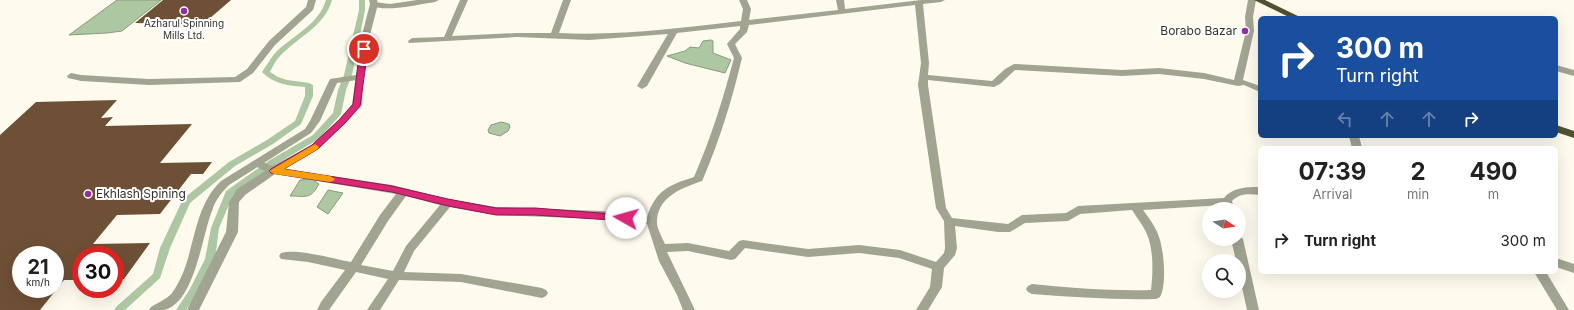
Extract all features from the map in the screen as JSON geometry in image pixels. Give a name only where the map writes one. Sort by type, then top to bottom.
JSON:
[{"type":"highway","points":[[1258,0],[1294,16]]},
{"type":"highway","points":[[1558,129],[1574,135]]},
{"type":"street","points":[[71,76],[149,82],[237,80],[250,71],[272,43],[310,8],[312,0]]},
{"type":"street","points":[[193,310],[226,248],[232,232],[234,202],[241,192],[273,171],[315,147],[342,122],[357,105],[359,77],[366,35],[374,2],[390,6],[436,0]]},
{"type":"street","points":[[447,39],[464,0]]},
{"type":"street","points":[[554,35],[567,0]]},
{"type":"street","points":[[689,310],[683,295],[665,261],[650,221],[659,198],[672,188],[698,179],[712,146],[725,108],[738,58],[731,44],[744,30],[746,22],[747,9],[743,0]]},
{"type":"street","points":[[840,0],[842,12]]},
{"type":"street","points":[[412,41],[554,35],[588,37],[674,31],[941,0]]},
{"type":"street","points":[[1238,83],[1250,31],[1249,17],[1252,0]]},
{"type":"street","points":[[919,3],[925,63],[923,84],[941,208],[949,221],[951,248],[949,255],[938,267],[936,287],[922,310]]},
{"type":"street","points":[[642,86],[674,31]]},
{"type":"street","points":[[924,77],[994,84],[1000,81],[1007,70],[1014,67],[1122,72],[1159,71],[1204,76],[1238,83],[1245,82],[1258,88]]},
{"type":"street","points":[[1558,69],[1574,73]]},
{"type":"street","points":[[156,310],[175,298],[185,280],[195,254],[206,211],[216,192],[225,183],[308,131],[315,121],[333,81],[359,77]]},
{"type":"street","points":[[257,163],[273,171],[403,192],[448,203],[496,211],[602,215],[650,221]]},
{"type":"street","points":[[1229,202],[1232,195],[1242,190],[1258,191]]},
{"type":"street","points":[[323,310],[403,192]]},
{"type":"street","points":[[373,310],[396,276],[410,249],[448,203]]},
{"type":"street","points":[[949,221],[998,228],[1010,228],[1022,219],[1068,216],[1078,210],[1135,206],[1202,205]]},
{"type":"street","points":[[1032,289],[1087,293],[1156,294],[1158,286],[1155,241],[1147,224],[1135,206]]},
{"type":"street","points":[[661,248],[688,247],[731,256],[743,244],[808,254],[859,249],[900,254],[938,267]]},
{"type":"street","points":[[1239,246],[1253,310]]},
{"type":"street","points":[[285,256],[308,258],[354,266],[396,276],[461,278],[542,293]]},
{"type":"street","points":[[1558,263],[1574,269]]},
{"type":"street","points":[[1541,274],[1563,310]]},
{"type":"shaded area","points":[[117,0],[161,0],[122,31],[69,35]]},
{"type":"shaded area","points":[[703,41],[713,41],[713,53],[731,60],[725,73],[685,63],[667,56],[685,51],[690,47],[699,48]]},
{"type":"shaded area","points":[[501,122],[509,124],[510,127],[508,131],[500,136],[489,133],[488,130],[491,125]]},
{"type":"shaded area","points":[[312,179],[319,184],[313,193],[307,196],[290,196],[300,180]]},
{"type":"shaded area","points":[[328,190],[343,193],[328,214],[317,207]]},
{"type":"building","name":"Azharul Spinning Mills Ltd.","points":[[163,0],[231,0],[202,25],[135,23]]},
{"type":"building","name":"Ekhlash Spining","points":[[117,100],[101,118],[113,117],[105,126],[192,124],[160,163],[212,162],[203,174],[191,174],[160,214],[117,215],[93,244],[150,243],[124,279],[124,246],[72,246],[72,280],[64,280],[64,246],[12,246],[12,298],[50,298],[40,310],[0,310],[0,135],[36,102]]},
{"type":"waterway","points":[[119,310],[157,276],[165,248],[186,201],[232,164],[270,142],[298,122],[309,96],[309,85],[276,79],[266,72],[278,54],[316,22],[327,8],[329,0]]},
{"type":"waterway","points":[[181,310],[194,291],[210,259],[215,228],[229,193],[273,162],[316,137],[337,114],[342,90],[348,75],[362,10],[362,0]]},
{"type":"slow traffic","points":[[315,147],[280,166],[274,171],[330,179]]},
{"type":"place","name":"Azharul Spinning Mills Ltd.","points":[[184,11]]},
{"type":"place","name":"Borabo Bazar","points":[[1245,31]]},
{"type":"place","name":"Ekhlash Spining","points":[[88,194]]},
{"type":"route","points":[[364,49],[357,105],[342,122],[315,147],[280,166],[274,171],[392,189],[448,203],[496,211],[535,211],[626,218]]}]
